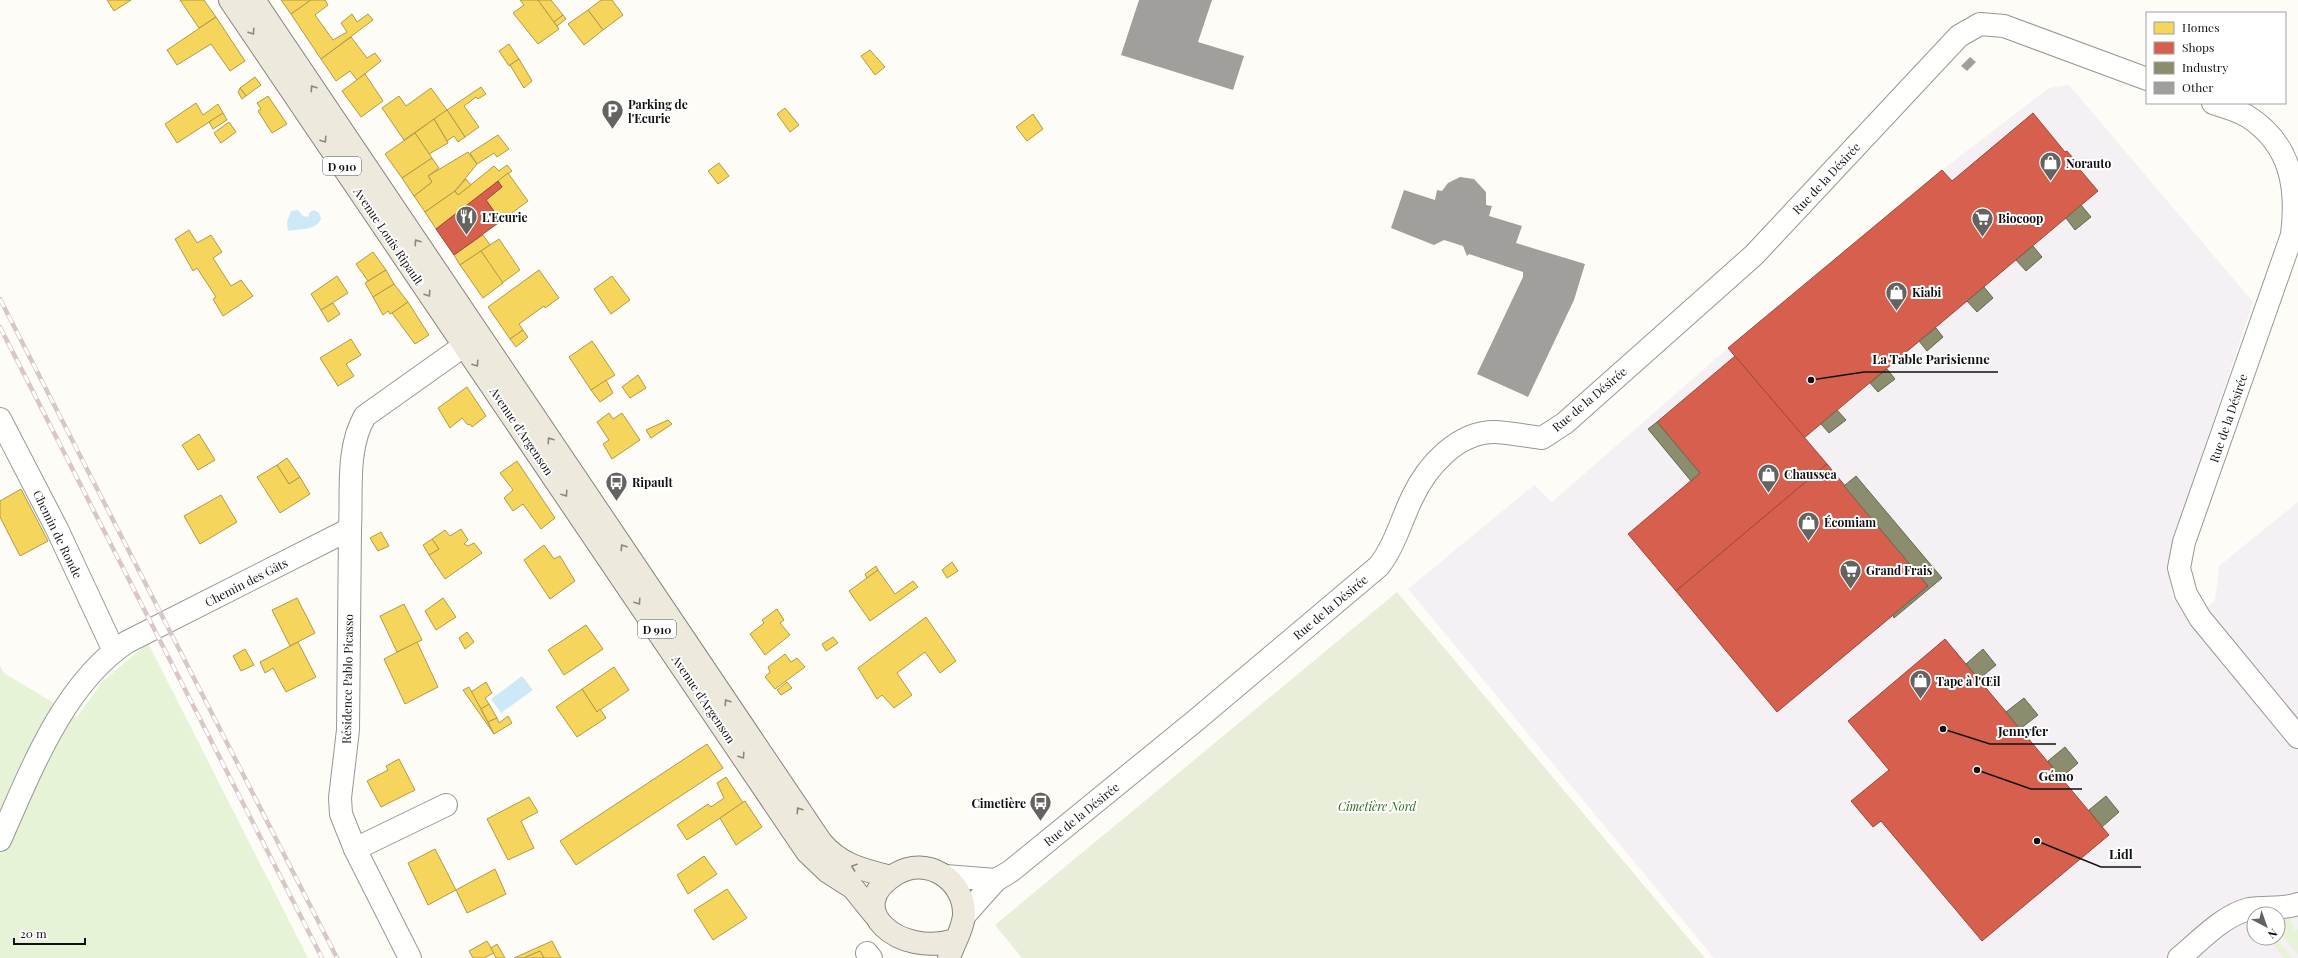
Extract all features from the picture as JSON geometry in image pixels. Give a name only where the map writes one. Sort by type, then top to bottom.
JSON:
[{"type":"main road","name":"Avenue Louis Ripault","points":[[230,0],[467,333]]},
{"type":"main road","name":"Avenue Louis Ripault","points":[[254,0],[467,333]]},
{"type":"main road","name":"Avenue d'Argenson","points":[[467,333],[821,842],[832,854],[846,864],[891,877]]},
{"type":"main road","name":"Avenue d'Argenson","points":[[467,333],[807,852],[828,872],[853,888],[874,914]]},
{"type":"main road","points":[[918,867],[937,871],[945,876],[958,889],[964,907],[964,916],[961,928],[952,949],[945,949],[933,955],[920,958],[908,957],[898,952],[883,940],[875,923],[874,914],[878,894],[891,877],[899,872],[918,867]]},
{"type":"street","name":"Rue de la Désirée","points":[[964,916],[996,880],[1011,871],[1188,726],[1379,566],[1390,552],[1412,497],[1438,460],[1450,448],[1479,434],[1495,432],[1542,438],[1565,423],[1754,255],[1959,36],[1980,24],[2004,26],[2146,79]]},
{"type":"street","name":"Rue de la Désirée","points":[[2216,104],[2246,115],[2259,125],[2281,149],[2293,174],[2296,213],[2292,235],[2184,542],[2179,568],[2186,594],[2200,618],[2298,737]]},
{"type":"street","points":[[350,529],[353,444],[358,428],[365,416],[467,333]]},
{"type":"street","name":"Chemin de Ronde","points":[[0,419],[57,529],[114,651]]},
{"type":"street","name":"Chemin des Gâts","points":[[0,840],[38,756],[64,712],[86,680],[114,651],[141,634],[350,529]]},
{"type":"street","name":"Résidence Pablo Picasso","points":[[350,529],[348,730],[340,798],[342,814],[355,849],[410,958]]},
{"type":"street","points":[[355,849],[446,806]]},
{"type":"street","points":[[945,876],[996,880]]},
{"type":"street","points":[[2179,958],[2236,914],[2250,909],[2290,907],[2298,904]]},
{"type":"shaded area","points":[[2069,85],[2253,302],[2175,535],[2168,568],[2172,595],[2188,621],[2215,601],[2219,566],[2298,502],[2298,958],[1714,958],[1408,589],[1534,485],[1552,502],[1728,348],[1942,170],[2049,88]]},
{"type":"green space","name":"Cimetière Nord","points":[[1397,592],[1705,958],[1022,958],[995,925]]},
{"type":"green space","points":[[148,643],[308,958],[0,958],[0,666],[4,673],[77,717],[102,682]]},
{"type":"green space","points":[[2286,917],[2290,917],[2294,930],[2298,929],[2298,955],[2286,940]]},
{"type":"green space","points":[[2274,946],[2282,946],[2292,958],[2284,958]]},
{"type":"water","points":[[298,210],[303,216],[308,217],[310,212],[314,210],[319,213],[321,219],[311,228],[288,231],[287,222],[291,211]]},
{"type":"water","points":[[522,676],[533,690],[501,713],[491,699]]},
{"type":"building: Homes","points":[[107,0],[131,0],[114,11]]},
{"type":"building: Homes","points":[[180,0],[204,0],[216,17],[199,28]]},
{"type":"building: Homes","points":[[281,0],[311,0],[291,14]]},
{"type":"building: Homes","points":[[311,0],[325,0],[328,5],[315,15],[333,40],[347,32],[341,23],[352,14],[357,22],[368,14],[373,20],[321,59],[291,14]]},
{"type":"building: Homes","points":[[520,0],[538,0],[559,29],[538,44],[513,13],[524,5]]},
{"type":"building: Homes","points":[[538,0],[551,0],[563,15],[554,22]]},
{"type":"building: Homes","points":[[601,0],[612,0],[623,15],[603,30],[588,10]]},
{"type":"building: Homes","points":[[588,10],[603,30],[584,45],[568,24]]},
{"type":"building: Homes","points":[[563,15],[566,19],[557,26],[554,22]]},
{"type":"building: Homes","points":[[216,17],[245,61],[230,71],[211,44],[177,65],[167,50]]},
{"type":"building: Homes","points":[[351,37],[367,58],[375,53],[381,61],[357,80],[350,71],[336,81],[321,59]]},
{"type":"building: Homes","points":[[509,44],[519,59],[509,66],[499,51]]},
{"type":"building: Homes","points":[[870,50],[885,67],[875,75],[861,56]]},
{"type":"building: Homes","points":[[519,59],[532,81],[524,88],[510,65]]},
{"type":"building: Homes","points":[[365,74],[383,101],[361,117],[342,91]]},
{"type":"building: Homes","points":[[255,77],[261,85],[246,96],[240,88]]},
{"type":"building: Homes","points":[[481,87],[486,94],[478,99],[476,97],[464,106],[479,127],[465,137],[447,110]]},
{"type":"building: Homes","points":[[240,88],[246,96],[242,99],[238,92]]},
{"type":"building: Homes","points":[[431,88],[447,110],[404,140],[382,108],[399,96],[406,106]]},
{"type":"building: Homes","points":[[268,96],[287,124],[272,133],[258,111],[261,109],[257,103]]},
{"type":"building: Homes","points":[[196,103],[203,115],[218,104],[223,113],[177,143],[165,124]]},
{"type":"building: Homes","points":[[785,108],[799,125],[790,132],[777,114]]},
{"type":"building: Homes","points":[[447,110],[465,137],[458,142],[454,136],[447,141],[434,119]]},
{"type":"building: Homes","points":[[223,113],[227,120],[213,129],[209,122]]},
{"type":"building: Homes","points":[[1033,114],[1043,129],[1027,141],[1016,127]]},
{"type":"building: Homes","points":[[434,119],[448,143],[429,154],[415,133]]},
{"type":"building: Homes","points":[[229,122],[236,132],[221,143],[214,133]]},
{"type":"building: Homes","points":[[415,133],[432,158],[402,178],[385,154]]},
{"type":"building: Homes","points":[[498,135],[509,149],[497,157],[494,153],[477,164],[470,153]]},
{"type":"building: Homes","points":[[468,152],[477,164],[455,191],[425,212],[414,196],[432,182],[428,176]]},
{"type":"building: Homes","points":[[432,158],[439,168],[428,176],[432,182],[414,196],[402,178]]},
{"type":"building: Homes","points":[[719,163],[729,176],[718,184],[708,171]]},
{"type":"building: Homes","points":[[507,165],[512,171],[436,229],[425,212],[455,191],[458,195],[494,166],[499,171]]},
{"type":"building: Homes","points":[[508,173],[528,201],[501,221],[486,200],[502,187],[498,181]]},
{"type":"building: Homes","points":[[466,179],[471,185],[458,195],[455,191]]},
{"type":"building: Homes","points":[[189,230],[197,243],[211,235],[222,252],[213,258],[231,286],[241,280],[253,296],[223,316],[213,299],[216,297],[197,268],[193,271],[175,239]]},
{"type":"building: Homes","points":[[483,235],[490,245],[460,265],[454,255]]},
{"type":"building: Homes","points":[[499,239],[520,270],[502,283],[481,251]]},
{"type":"building: Homes","points":[[481,251],[503,283],[483,298],[460,265]]},
{"type":"building: Homes","points":[[373,252],[386,270],[368,281],[356,264]]},
{"type":"building: Homes","points":[[386,270],[394,284],[373,297],[365,283]]},
{"type":"building: Homes","points":[[539,270],[559,298],[545,308],[544,306],[519,324],[523,330],[510,339],[488,307]]},
{"type":"building: Homes","points":[[337,276],[348,293],[321,310],[311,294]]},
{"type":"building: Homes","points":[[612,276],[630,300],[611,314],[594,289]]},
{"type":"building: Homes","points":[[394,284],[408,302],[392,313],[390,314],[388,311],[383,315],[373,297]]},
{"type":"building: Homes","points":[[408,302],[429,335],[415,344],[392,313]]},
{"type":"building: Homes","points":[[333,303],[340,314],[328,322],[321,310]]},
{"type":"building: Homes","points":[[523,330],[528,337],[516,347],[510,339]]},
{"type":"building: Homes","points":[[351,339],[361,355],[346,364],[354,376],[338,386],[320,358]]},
{"type":"building: Homes","points":[[592,341],[615,375],[591,390],[569,357]]},
{"type":"building: Homes","points":[[638,375],[646,388],[630,398],[622,387]]},
{"type":"building: Homes","points":[[606,380],[613,393],[600,402],[591,390]]},
{"type":"building: Homes","points":[[467,387],[486,416],[472,427],[462,418],[450,428],[438,408]]},
{"type":"building: Homes","points":[[609,413],[613,419],[622,413],[640,440],[612,459],[603,444],[609,440],[597,422]]},
{"type":"building: Homes","points":[[668,420],[672,424],[651,438],[646,430]]},
{"type":"building: Homes","points":[[199,434],[215,460],[198,470],[182,445]]},
{"type":"building: Homes","points":[[287,458],[300,477],[289,484],[277,465]]},
{"type":"building: Homes","points":[[517,461],[555,518],[541,529],[523,504],[513,511],[504,498],[513,490],[500,473]]},
{"type":"building: Homes","points":[[277,465],[289,484],[300,477],[310,494],[280,513],[257,477]]},
{"type":"building: Homes","points":[[21,489],[48,541],[20,556],[0,517],[0,501]]},
{"type":"building: Homes","points":[[221,495],[237,522],[200,544],[184,516]]},
{"type":"building: Homes","points":[[461,529],[468,540],[464,544],[468,546],[474,543],[482,553],[445,579],[429,555],[439,549],[432,539],[445,530],[450,536]]},
{"type":"building: Homes","points":[[381,532],[389,546],[378,551],[370,538]]},
{"type":"building: Homes","points":[[432,539],[439,549],[429,555],[423,545]]},
{"type":"building: Homes","points":[[544,545],[554,559],[560,556],[575,581],[550,599],[524,560]]},
{"type":"building: Homes","points":[[952,562],[958,571],[947,578],[942,570]]},
{"type":"building: Homes","points":[[876,566],[878,570],[867,578],[865,574]]},
{"type":"building: Homes","points":[[878,570],[895,594],[913,581],[918,587],[870,621],[849,591]]},
{"type":"building: Homes","points":[[297,598],[315,633],[290,646],[272,610]]},
{"type":"building: Homes","points":[[443,598],[456,617],[436,630],[425,611]]},
{"type":"building: Homes","points":[[404,604],[422,640],[397,652],[380,616]]},
{"type":"building: Homes","points":[[777,609],[784,620],[780,623],[790,635],[765,655],[750,634],[764,623],[762,620]]},
{"type":"building: Homes","points":[[926,617],[956,661],[940,673],[925,652],[897,673],[912,695],[894,708],[882,695],[877,699],[858,668]]},
{"type":"building: Homes","points":[[586,625],[603,649],[564,675],[548,650]]},
{"type":"building: Homes","points":[[467,632],[474,642],[465,649],[459,638]]},
{"type":"building: Homes","points":[[833,637],[838,643],[826,651],[822,644]]},
{"type":"building: Homes","points":[[298,642],[316,677],[286,692],[273,668],[265,673],[260,662]]},
{"type":"building: Homes","points":[[417,642],[438,687],[405,704],[384,659]]},
{"type":"building: Homes","points":[[245,649],[254,665],[241,671],[233,656]]},
{"type":"building: Homes","points":[[785,654],[791,662],[797,658],[805,667],[775,689],[765,677],[770,672],[768,667]]},
{"type":"building: Homes","points":[[614,667],[629,690],[597,712],[582,689]]},
{"type":"building: Homes","points":[[486,682],[492,693],[485,698],[489,704],[481,709],[471,692]]},
{"type":"building: Homes","points":[[787,682],[792,688],[781,695],[777,690]]},
{"type":"building: Homes","points":[[469,687],[481,709],[494,734],[463,690]]},
{"type":"building: Homes","points":[[582,689],[597,712],[600,709],[606,718],[577,737],[556,707]]},
{"type":"building: Homes","points":[[489,704],[497,718],[488,722],[481,709]]},
{"type":"building: Homes","points":[[508,716],[512,723],[494,734],[488,722],[497,718],[499,723]]},
{"type":"building: Homes","points":[[707,744],[723,768],[576,865],[560,841]]},
{"type":"building: Homes","points":[[399,759],[415,790],[381,807],[367,781],[388,770],[386,766]]},
{"type":"building: Homes","points":[[726,777],[743,803],[687,840],[677,825],[708,804],[711,807],[724,798],[717,783]]},
{"type":"building: Homes","points":[[529,797],[538,812],[521,821],[534,848],[508,860],[487,819]]},
{"type":"building: Homes","points":[[745,801],[762,827],[736,845],[720,818]]},
{"type":"building: Homes","points":[[435,849],[456,890],[428,905],[408,863]]},
{"type":"building: Homes","points":[[704,856],[717,874],[688,894],[677,875]]},
{"type":"building: Homes","points":[[495,869],[506,894],[467,913],[456,890]]},
{"type":"building: Homes","points":[[727,889],[747,918],[713,940],[694,910]]},
{"type":"building: Homes","points":[[487,941],[494,953],[484,958],[473,958],[469,951]]},
{"type":"building: Homes","points":[[552,941],[561,958],[544,958],[540,951],[524,958],[514,958]]},
{"type":"building: Homes","points":[[497,944],[505,958],[496,958],[491,948]]},
{"type":"building: Homes","points":[[540,951],[544,958],[524,958]]},
{"type":"building: Shops","points":[[2033,113],[2065,152],[2067,151],[2073,158],[2071,159],[2098,191],[1804,438],[1728,348],[1942,170],[1952,181]]},
{"type":"building: Shops","points":[[498,181],[502,187],[486,200],[501,221],[454,255],[436,229]]},
{"type":"building: Shops","points":[[1735,356],[1827,464],[1676,591],[1628,534],[1700,473],[1657,422]]},
{"type":"building: Shops","points":[[1827,464],[1928,586],[1777,712],[1676,591]]},
{"type":"building: Shops","points":[[1945,639],[2109,835],[1982,941],[1881,821],[1873,827],[1851,801],[1889,770],[1848,721]]},
{"type":"building: Industry","points":[[2081,205],[2091,217],[2075,230],[2066,218]]},
{"type":"building: Industry","points":[[2033,246],[2042,257],[2026,271],[2016,260]]},
{"type":"building: Industry","points":[[1984,287],[1993,298],[1977,312],[1967,301]]},
{"type":"building: Industry","points":[[1936,328],[1943,337],[1927,351],[1919,341]]},
{"type":"building: Industry","points":[[1887,369],[1895,379],[1878,392],[1870,383]]},
{"type":"building: Industry","points":[[1837,410],[1846,420],[1829,433],[1821,424]]},
{"type":"building: Industry","points":[[1657,422],[1700,473],[1691,481],[1648,429]]},
{"type":"building: Industry","points":[[1856,476],[1942,578],[1894,618],[1893,615],[1928,586],[1844,486]]},
{"type":"building: Industry","points":[[1983,649],[1996,665],[1979,679],[1966,664]]},
{"type":"building: Industry","points":[[2024,698],[2038,715],[2020,729],[2006,712]]},
{"type":"building: Industry","points":[[2065,747],[2078,763],[2061,778],[2048,761]]},
{"type":"building: Industry","points":[[2106,796],[2119,812],[2102,827],[2089,810]]},
{"type":"building: Other","points":[[1139,0],[1212,0],[1198,42],[1244,56],[1233,90],[1121,55]]},
{"type":"building: Other","points":[[1970,57],[1976,62],[1967,71],[1961,66]]},
{"type":"building: Other","points":[[1460,177],[1474,179],[1486,192],[1486,205],[1492,206],[1489,216],[1522,226],[1516,243],[1585,264],[1574,300],[1528,397],[1477,374],[1523,277],[1523,272],[1469,254],[1467,256],[1463,246],[1444,240],[1434,245],[1391,228],[1404,190],[1435,200],[1437,190],[1442,191],[1448,183]]},
{"type":"railway","points":[[0,299],[337,958]]},
{"type":"railway","points":[[0,327],[322,958]]},
{"type":"place","name":"Parking de l'Ecurie","points":[[613,130]]},
{"type":"place","name":"Norauto","points":[[2050,182]]},
{"type":"place","name":"L'Ecurie","points":[[466,236]]},
{"type":"place","name":"Biocoop","points":[[1983,238]]},
{"type":"place","name":"Kiabi","points":[[1896,312]]},
{"type":"place","name":"La Table Parisienne","points":[[1811,380]]},
{"type":"place","name":"Chaussea","points":[[1769,494]]},
{"type":"place","name":"Ripault","points":[[616,502]]},
{"type":"place","name":"Écomiam","points":[[1809,542]]},
{"type":"place","name":"Grand Frais","points":[[1850,590]]},
{"type":"place","name":"Tape à l'Œil","points":[[1920,700]]},
{"type":"place","name":"Jennyfer","points":[[1943,729]]},
{"type":"place","name":"Gémo","points":[[1977,770]]},
{"type":"place","name":"Cimetière","points":[[1041,822]]},
{"type":"place","name":"Lidl","points":[[2037,841]]}]
